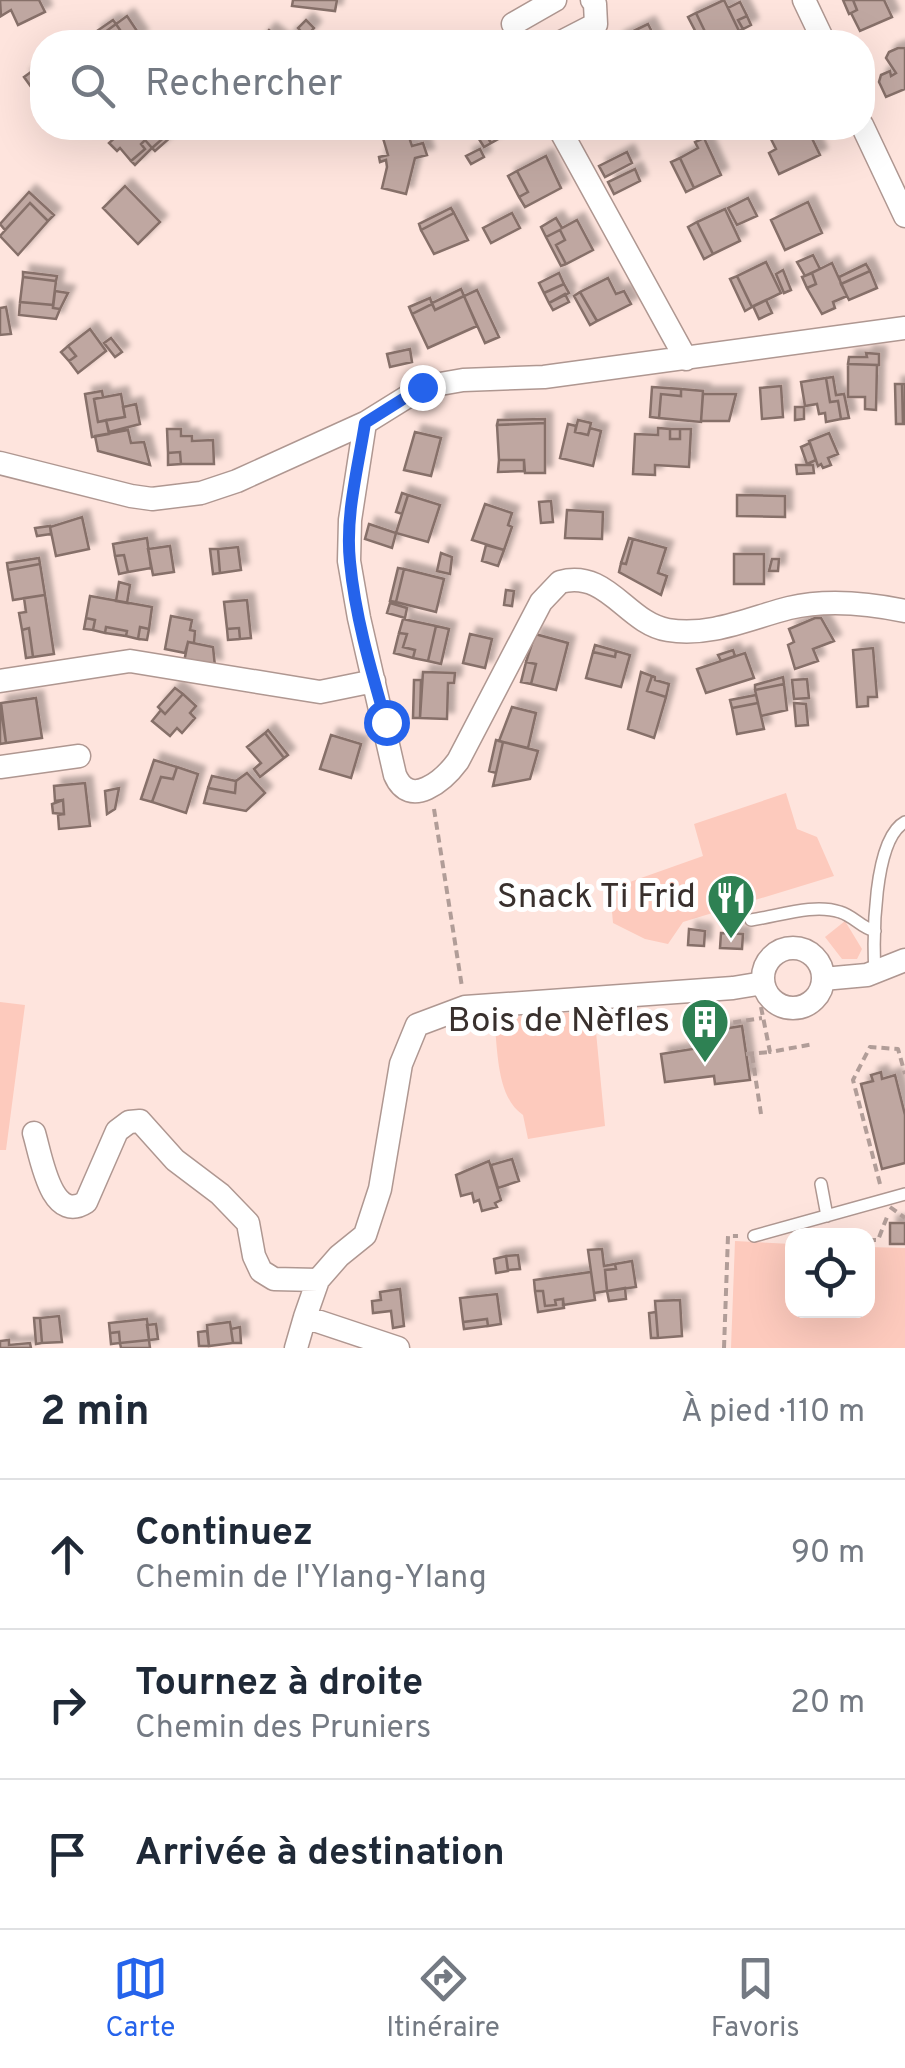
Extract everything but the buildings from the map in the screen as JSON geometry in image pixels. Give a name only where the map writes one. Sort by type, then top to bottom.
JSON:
[{"type":"street","points":[[513,24],[555,0]]},
{"type":"street","points":[[584,30],[596,24],[592,0]]},
{"type":"street","points":[[804,0],[818,30]]},
{"type":"street","points":[[567,140],[686,359]]},
{"type":"street","points":[[869,140],[905,216]]},
{"type":"street","points":[[0,463],[152,499],[201,493],[238,481],[365,423],[422,387],[464,380],[544,377],[905,328]]},
{"type":"street","points":[[365,423],[350,520],[349,561],[398,781],[410,790],[440,784],[458,761],[540,602],[560,582],[591,581],[646,621],[665,630],[688,632],[729,627],[824,602],[905,610]]},
{"type":"street","points":[[0,681],[113,662],[145,661],[320,692],[374,682]]},
{"type":"street","points":[[0,767],[80,756]]},
{"type":"street","points":[[296,1348],[318,1280],[338,1256],[365,1234],[380,1189],[401,1064],[417,1025],[465,1006],[734,988],[796,1008],[814,999],[823,980],[822,969],[812,955],[794,948],[774,954],[768,962],[762,995]]},
{"type":"street","points":[[823,980],[876,973],[905,960]]},
{"type":"street","points":[[34,1133],[54,1197],[76,1208],[86,1202],[116,1131],[129,1122],[140,1121],[175,1160],[242,1216],[252,1233],[254,1256],[261,1271],[274,1278],[318,1280]]},
{"type":"street","points":[[305,1318],[398,1348]]},
{"type":"lane","points":[[876,973],[883,855],[896,827],[905,822]]},
{"type":"lane","points":[[752,920],[824,908],[842,912],[864,928],[876,931]]},
{"type":"lane","points":[[821,1184],[827,1216]]},
{"type":"lane","points":[[754,1236],[905,1194]]},
{"type":"path","points":[[431,788],[465,1006]]},
{"type":"path","points":[[762,995],[762,1018],[770,1052]]},
{"type":"path","points":[[695,1040],[693,1029],[762,1018]]},
{"type":"path","points":[[761,1114],[749,1054],[814,1044]]},
{"type":"path","points":[[905,1074],[898,1049],[870,1047],[853,1080],[887,1202],[905,1217]]},
{"type":"path","points":[[875,1240],[887,1215],[905,1217]]},
{"type":"path","points":[[724,1348],[728,1236],[754,1236]]},
{"type":"shaded area","points":[[786,793],[797,829],[817,837],[834,876],[683,922],[668,944],[645,939],[613,923],[610,889],[703,856],[694,824]]},
{"type":"shaded area","points":[[845,921],[862,949],[857,959],[842,959],[825,937]]},
{"type":"shaded area","points":[[0,1002],[25,1005],[6,1150],[0,1150]]},
{"type":"shaded area","points":[[594,1011],[605,1126],[528,1139],[523,1115],[514,1107],[503,1085],[494,1018]]},
{"type":"shaded area","points":[[735,1241],[785,1244],[785,1318],[875,1318],[875,1247],[905,1248],[905,1348],[731,1348]]},
{"type":"place","name":"Snack Ti Frid","points":[[731,940]]},
{"type":"place","name":"Bois de Nèfles","points":[[705,1064]]},
{"type":"route","points":[[386,722],[359,618],[349,561],[350,520],[365,423],[422,387]]}]
